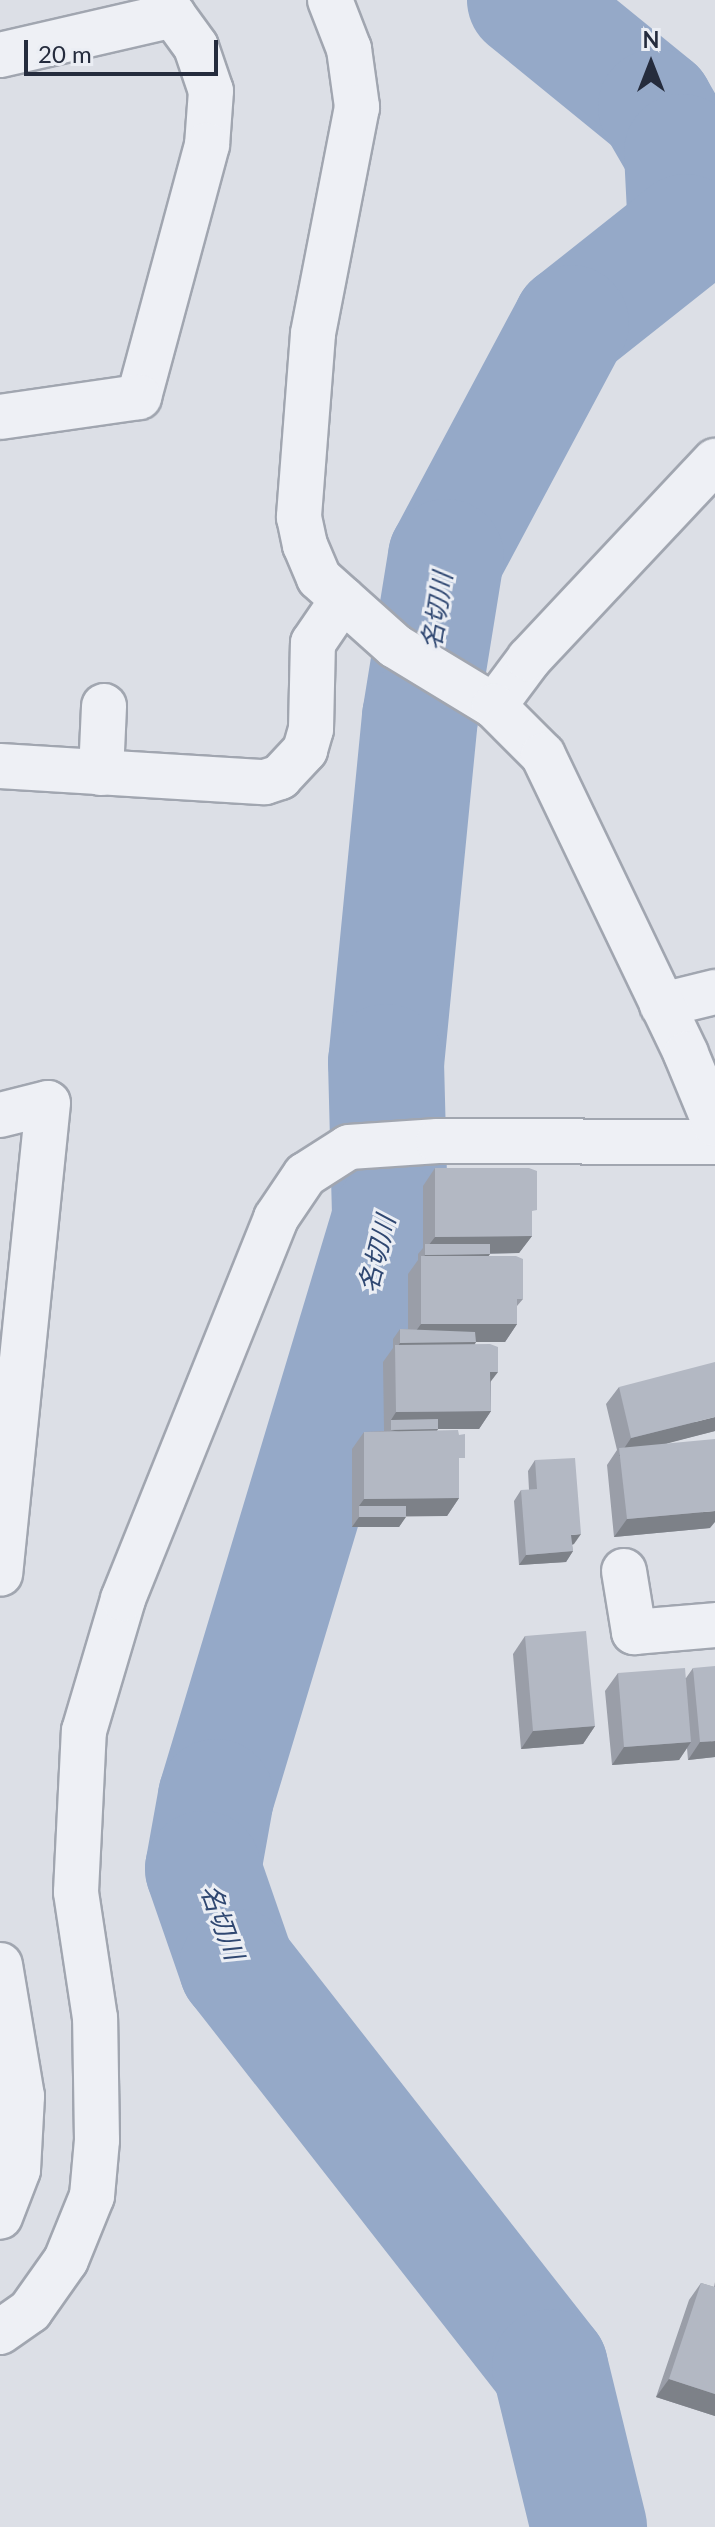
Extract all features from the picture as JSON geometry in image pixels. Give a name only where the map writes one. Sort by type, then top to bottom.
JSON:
[{"type":"street","points":[[330,0],[349,49],[357,107],[313,334],[299,517],[305,545],[319,578],[395,646],[494,706],[543,755],[715,1124]]},
{"type":"street","points":[[0,55],[173,15],[196,47],[211,91],[207,145],[139,397],[0,417]]},
{"type":"street","points":[[494,706],[529,659],[715,461]]},
{"type":"street","points":[[0,766],[265,782],[280,777],[305,750],[311,729],[313,643],[343,599]]},
{"type":"street","points":[[101,773],[104,706]]},
{"type":"street","points":[[662,1005],[715,992]]},
{"type":"street","points":[[0,1115],[48,1103],[2,1525],[0,1574]]},
{"type":"street","points":[[0,2332],[30,2311],[66,2260],[92,2196],[97,2140],[95,2018],[76,1892],[78,1783],[84,1731],[123,1599],[276,1218],[305,1175],[349,1147],[438,1141],[715,1142]]},
{"type":"street","points":[[624,1571],[634,1632],[715,1625]]},
{"type":"street","points":[[0,1965],[22,2096],[18,2170],[0,2217]]},
{"type":"building","points":[[435,1168],[529,1168],[537,1171],[537,1210],[532,1211],[532,1236],[435,1237]]},
{"type":"building","points":[[425,1244],[490,1244],[490,1254],[425,1255]]},
{"type":"building","points":[[421,1256],[516,1256],[523,1259],[523,1299],[517,1299],[517,1324],[421,1324]]},
{"type":"building","points":[[400,1329],[475,1332],[476,1342],[400,1343]]},
{"type":"building","points":[[490,1344],[498,1347],[498,1372],[490,1372],[491,1411],[396,1412],[395,1345]]},
{"type":"building","points":[[715,1362],[715,1417],[631,1438],[619,1387]]},
{"type":"building","points":[[438,1419],[438,1429],[391,1430],[391,1420]]},
{"type":"building","points":[[458,1430],[459,1435],[465,1434],[465,1458],[459,1458],[459,1498],[364,1499],[364,1432]]},
{"type":"building","points":[[715,1439],[715,1511],[627,1519],[619,1448]]},
{"type":"building","points":[[575,1458],[581,1534],[571,1535],[573,1551],[526,1555],[521,1490],[537,1489],[535,1460]]},
{"type":"building","points":[[359,1506],[406,1506],[406,1517],[359,1517]]},
{"type":"building","points":[[586,1631],[595,1726],[533,1731],[525,1636]]},
{"type":"building","points":[[715,1666],[715,1741],[700,1742],[693,1668]]},
{"type":"building","points":[[685,1668],[691,1742],[624,1747],[618,1673]]},
{"type":"building","points":[[701,2283],[715,2287],[715,2394],[669,2379]]},
{"type":"waterway","name":"名切川","points":[[525,0],[656,107],[682,152],[686,232],[571,323],[446,557],[420,717],[386,1062],[390,1219],[216,1797],[203,1869],[237,1967],[550,2367],[589,2527]]}]
